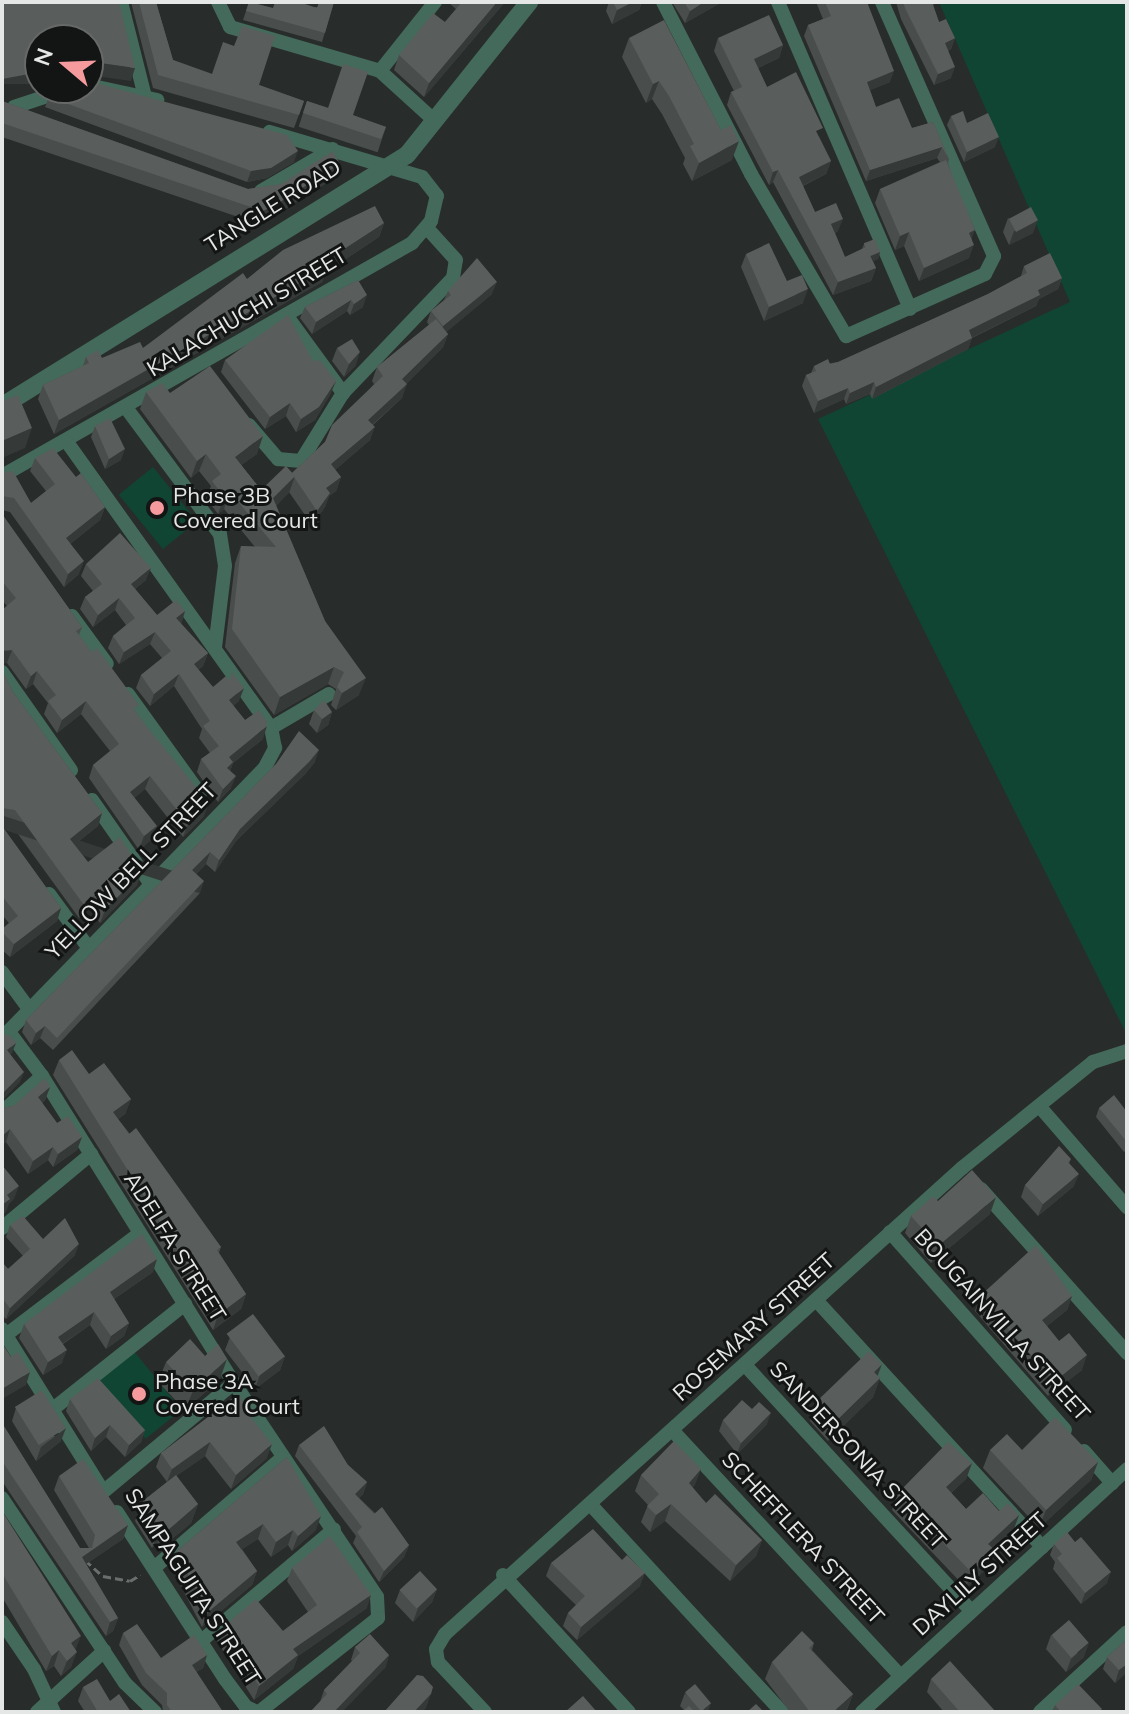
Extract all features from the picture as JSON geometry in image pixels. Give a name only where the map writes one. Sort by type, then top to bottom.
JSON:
[{"type":"street","points":[[121,2],[145,97]]},
{"type":"street","points":[[218,2],[230,27],[380,71],[435,121]]},
{"type":"street","points":[[380,71],[435,2]]},
{"type":"street","name":"TANGLE ROAD","points":[[2,406],[407,155],[529,2]]},
{"type":"street","points":[[663,2],[751,174],[841,330],[853,336],[985,274],[994,256],[882,2]]},
{"type":"street","points":[[778,2],[910,309]]},
{"type":"street","points":[[104,88],[174,105]]},
{"type":"street","points":[[8,104],[40,117]]},
{"type":"street","points":[[237,410],[278,459],[295,464],[343,393],[456,273],[450,250],[427,228],[436,208],[432,185],[412,172],[261,129]]},
{"type":"street","points":[[246,192],[271,188],[333,149]]},
{"type":"street","name":"KALACHUCHI STREET","points":[[2,476],[206,370],[286,315],[412,243],[427,228]]},
{"type":"street","points":[[286,315],[343,393]]},
{"type":"street","points":[[127,409],[220,534],[225,566],[215,648]]},
{"type":"street","points":[[67,442],[271,728],[329,694]]},
{"type":"street","points":[[67,608],[113,673]]},
{"type":"street","points":[[2,672],[150,883]]},
{"type":"street","points":[[122,685],[215,814]]},
{"type":"street","name":"YELLOW BELL STREET","points":[[5,1035],[215,814],[264,769],[275,748],[271,728]]},
{"type":"street","points":[[36,876],[88,947]]},
{"type":"street","points":[[2,972],[29,1009]]},
{"type":"street","name":"ADELFA STREET","points":[[5,1035],[42,1076],[234,1383],[282,1458],[334,1529],[381,1607],[378,1618],[254,1710]]},
{"type":"street","name":"ROSEMARY STREET","points":[[485,1712],[438,1662],[436,1649],[445,1634],[503,1575],[673,1431],[962,1168],[1093,1062],[1127,1051]]},
{"type":"street","points":[[2,1112],[42,1076]]},
{"type":"street","points":[[1040,1107],[1127,1207]]},
{"type":"street","points":[[2,1228],[91,1154]]},
{"type":"street","points":[[962,1168],[1127,1353]]},
{"type":"street","name":"BOUGAINVILLA STREET","points":[[890,1232],[1112,1483]]},
{"type":"street","points":[[4,1332],[140,1233]]},
{"type":"street","points":[[816,1300],[1042,1547]]},
{"type":"street","points":[[53,1409],[185,1304]]},
{"type":"street","name":"SAMPAGUITA STREET","points":[[4,1332],[200,1642],[254,1710]]},
{"type":"street","name":"SANDERSONIA STREET","points":[[745,1365],[971,1611]]},
{"type":"street","points":[[103,1492],[234,1383]]},
{"type":"street","name":"SCHEFFLERA STREET","points":[[673,1431],[901,1676]]},
{"type":"street","points":[[154,1568],[282,1458]]},
{"type":"street","name":"DAYLILY STREET","points":[[862,1712],[1127,1469]]},
{"type":"street","points":[[2,1498],[104,1651],[155,1712]]},
{"type":"street","points":[[590,1504],[782,1712]]},
{"type":"street","points":[[200,1642],[334,1529]]},
{"type":"street","points":[[503,1575],[629,1712]]},
{"type":"street","points":[[3,1624],[34,1669],[46,1709],[104,1651]]},
{"type":"street","points":[[1040,1712],[1127,1632]]},
{"type":"path","points":[[81,1553],[91,1570],[119,1580],[130,1581],[154,1568]]},
{"type":"green space","points":[[939,2],[1127,2],[1127,1035],[818,419],[1070,302]]},
{"type":"green space","name":"Phase 3B Covered Court","points":[[153,467],[197,521],[163,549],[119,495]]},
{"type":"green space","name":"Phase 3A Covered Court","points":[[133,1350],[181,1410],[146,1439],[97,1379]]},
{"type":"building","points":[[2,2],[119,2],[135,68],[104,64],[104,24],[24,24],[24,75],[2,79]]},
{"type":"building","points":[[139,2],[156,2],[173,60],[212,74],[223,42],[234,46],[242,26],[275,36],[259,85],[304,101],[299,115],[158,75]]},
{"type":"building","points":[[249,2],[273,8],[275,2],[299,2],[317,8],[319,2],[334,2],[325,33],[246,11]]},
{"type":"building","points":[[462,2],[497,2],[429,83],[399,55],[433,13],[445,22]]},
{"type":"building","points":[[613,2],[633,2],[617,10]]},
{"type":"building","points":[[684,2],[704,2],[690,11]]},
{"type":"building","points":[[825,2],[867,2],[894,71],[867,82],[876,107],[899,98],[912,128],[933,122],[949,159],[942,147],[870,170],[808,25],[831,16]]},
{"type":"building","points":[[903,2],[932,2],[939,22],[946,19],[955,38],[945,43],[955,67],[938,74]]},
{"type":"building","points":[[769,15],[783,45],[754,59],[767,87],[796,72],[823,128],[816,131],[831,161],[799,177],[815,212],[836,203],[843,219],[831,224],[845,257],[866,247],[876,268],[838,282],[778,170],[773,172],[731,92],[742,87],[718,38]]},
{"type":"building","points":[[664,20],[721,130],[731,125],[739,141],[699,163],[690,146],[694,144],[669,96],[659,81],[653,84],[629,38]]},
{"type":"building","points":[[343,64],[368,72],[353,115],[386,127],[381,139],[303,113],[307,101],[328,108]]},
{"type":"building","points":[[104,85],[287,135],[298,151],[271,168],[251,171],[68,104],[104,104]]},
{"type":"building","points":[[2,101],[248,189],[281,184],[333,151],[340,164],[263,211],[2,123]]},
{"type":"building","points":[[963,111],[967,123],[988,113],[999,137],[967,152],[951,116]]},
{"type":"building","points":[[946,160],[975,230],[969,233],[974,245],[924,268],[909,232],[900,236],[880,189]]},
{"type":"building","points":[[375,206],[384,223],[324,262],[328,267],[59,420],[43,385],[89,363],[86,357],[98,350],[102,358],[140,342],[143,348],[243,273],[247,279],[283,250]]},
{"type":"building","points":[[1031,207],[1038,220],[1016,232],[1009,219]]},
{"type":"building","points":[[875,239],[880,252],[869,256],[864,243]]},
{"type":"building","points":[[769,243],[787,281],[802,275],[808,289],[769,307],[746,254]]},
{"type":"building","points":[[1050,253],[1062,278],[1038,290],[1040,295],[969,330],[972,338],[876,387],[874,382],[850,393],[848,388],[818,401],[806,375],[816,371],[814,366],[828,359],[830,364],[838,362],[988,294],[1027,273],[1024,266]]},
{"type":"building","points":[[477,258],[497,282],[443,326],[431,311],[451,295],[448,291]]},
{"type":"building","points":[[358,280],[367,295],[354,304],[351,300],[316,322],[305,307]]},
{"type":"building","points":[[288,315],[313,361],[320,360],[336,381],[319,407],[301,419],[290,403],[270,417],[225,360]]},
{"type":"building","points":[[436,319],[448,334],[402,379],[407,384],[368,420],[375,427],[331,464],[341,477],[326,488],[330,493],[317,511],[292,473],[325,442],[332,425],[383,376],[377,367]]},
{"type":"building","points":[[352,339],[360,352],[349,364],[337,348]]},
{"type":"building","points":[[210,366],[263,436],[235,457],[261,490],[286,466],[295,476],[273,498],[325,621],[366,678],[342,693],[337,687],[344,672],[334,667],[280,697],[232,629],[241,546],[276,547],[230,492],[224,497],[212,481],[221,474],[206,454],[197,461],[146,392],[162,383],[170,393]]},
{"type":"building","points":[[18,395],[32,428],[2,441],[2,401]]},
{"type":"building","points":[[110,418],[125,449],[109,459],[95,426]]},
{"type":"building","points":[[53,448],[76,477],[81,473],[105,507],[66,538],[84,561],[68,574],[14,498],[2,496],[4,472],[13,471],[31,503],[55,484],[35,458]]},
{"type":"building","points":[[2,514],[82,627],[76,631],[92,652],[97,648],[139,705],[134,709],[144,723],[209,803],[188,824],[150,776],[130,792],[157,826],[144,836],[93,765],[119,744],[86,701],[62,720],[48,701],[56,695],[37,671],[31,676],[12,650],[2,651],[2,610],[16,598],[2,581]]},
{"type":"building","points":[[120,533],[151,568],[131,584],[157,615],[176,600],[185,611],[176,618],[208,653],[194,664],[213,687],[226,676],[230,680],[232,672],[244,688],[229,700],[245,720],[259,710],[266,720],[267,726],[229,757],[233,762],[227,768],[236,776],[223,789],[201,759],[219,746],[203,726],[210,721],[179,674],[154,694],[141,675],[171,651],[155,632],[124,652],[113,636],[135,618],[119,598],[98,615],[85,597],[102,584],[86,564]]},
{"type":"building","points":[[2,670],[13,692],[102,813],[70,839],[88,862],[120,837],[142,872],[105,910],[94,896],[84,905],[15,810],[2,808]]},
{"type":"building","points":[[324,700],[332,712],[322,719],[314,710]]},
{"type":"building","points":[[299,731],[319,750],[309,762],[240,829],[219,860],[210,852],[192,870],[204,881],[57,1038],[45,1026],[36,1033],[26,1020],[276,764]]},
{"type":"building","points":[[2,826],[61,908],[14,944],[2,932],[18,916],[2,896]]},
{"type":"building","points":[[2,1034],[11,1036],[16,1043],[7,1050],[24,1072],[2,1094]]},
{"type":"building","points":[[72,1050],[89,1074],[104,1063],[131,1099],[113,1112],[129,1134],[136,1128],[221,1247],[217,1250],[246,1294],[218,1315],[59,1060]]},
{"type":"building","points":[[45,1078],[50,1087],[38,1097],[57,1123],[68,1116],[82,1137],[58,1154],[53,1147],[33,1161],[10,1129],[2,1136],[2,1108],[13,1106]]},
{"type":"building","points":[[1114,1095],[1127,1112],[1127,1142],[1099,1108]]},
{"type":"building","points":[[1059,1146],[1079,1174],[1043,1204],[1025,1185]]},
{"type":"building","points":[[2,1165],[19,1186],[7,1195],[10,1199],[2,1205]]},
{"type":"building","points":[[972,1170],[996,1197],[938,1246],[911,1216],[933,1196],[938,1201]]},
{"type":"building","points":[[23,1216],[43,1239],[65,1218],[79,1244],[10,1308],[2,1298],[2,1262],[8,1269],[30,1249],[10,1225]]},
{"type":"building","points":[[142,1234],[157,1259],[110,1292],[129,1323],[111,1336],[94,1312],[58,1337],[67,1350],[48,1362],[24,1324]]},
{"type":"building","points":[[1036,1245],[1072,1296],[1042,1320],[1059,1341],[1069,1333],[1087,1355],[1054,1382],[980,1296]]},
{"type":"building","points":[[253,1314],[285,1356],[259,1376],[227,1334]]},
{"type":"building","points":[[190,1339],[205,1356],[218,1344],[227,1359],[193,1391],[166,1362]]},
{"type":"building","points":[[2,1343],[11,1357],[18,1352],[30,1372],[2,1389]]},
{"type":"building","points":[[869,1351],[882,1364],[874,1372],[880,1378],[835,1422],[816,1402]]},
{"type":"building","points":[[98,1378],[145,1430],[129,1445],[110,1425],[95,1438],[70,1399]]},
{"type":"building","points":[[42,1390],[66,1428],[39,1445],[15,1407]]},
{"type":"building","points":[[238,1394],[250,1410],[247,1412],[272,1444],[236,1475],[210,1442],[172,1469],[161,1453]]},
{"type":"building","points":[[742,1400],[752,1409],[759,1402],[771,1413],[741,1443],[723,1420]]},
{"type":"building","points":[[1055,1417],[1098,1462],[1046,1510],[990,1450],[1007,1434],[1022,1450]]},
{"type":"building","points":[[2,1423],[80,1548],[92,1548],[95,1535],[59,1476],[83,1459],[128,1525],[82,1557],[118,1618],[110,1622],[2,1461]]},
{"type":"building","points":[[324,1426],[348,1465],[367,1482],[355,1494],[374,1514],[382,1507],[409,1545],[384,1571],[357,1532],[362,1527],[299,1445]]},
{"type":"building","points":[[674,1441],[701,1469],[689,1483],[706,1503],[715,1494],[762,1540],[736,1565],[671,1504],[656,1515],[647,1506],[659,1494],[641,1475]]},
{"type":"building","points":[[948,1442],[972,1463],[946,1487],[966,1509],[983,1493],[999,1511],[1008,1503],[1019,1515],[988,1544],[995,1550],[971,1572],[897,1494]]},
{"type":"building","points":[[287,1457],[321,1516],[298,1536],[293,1530],[276,1542],[263,1524],[236,1542],[257,1571],[208,1612],[176,1552]]},
{"type":"building","points":[[176,1475],[198,1504],[168,1530],[164,1524],[160,1528],[143,1501]]},
{"type":"building","points":[[2,1511],[81,1636],[71,1643],[77,1652],[67,1661],[59,1650],[52,1656],[2,1573]]},
{"type":"building","points":[[593,1529],[622,1560],[627,1555],[645,1573],[581,1627],[568,1613],[585,1596],[551,1563]]},
{"type":"building","points":[[1067,1532],[1075,1542],[1081,1537],[1111,1572],[1085,1593],[1057,1558],[1062,1554],[1054,1544]]},
{"type":"building","points":[[330,1536],[371,1595],[293,1649],[298,1655],[259,1686],[222,1628],[256,1599],[283,1631],[317,1605],[292,1568]]},
{"type":"building","points":[[420,1571],[437,1589],[417,1608],[400,1590]]},
{"type":"building","points":[[1069,1620],[1089,1643],[1071,1658],[1052,1635]]},
{"type":"building","points":[[137,1624],[161,1658],[194,1635],[207,1655],[192,1665],[223,1712],[172,1712],[167,1705],[167,1693],[146,1673],[123,1633]]},
{"type":"building","points":[[802,1631],[814,1643],[809,1648],[853,1694],[833,1712],[810,1712],[772,1662]]},
{"type":"building","points":[[370,1634],[389,1655],[334,1712],[310,1712],[327,1694],[324,1690],[360,1653],[355,1647]]},
{"type":"building","points":[[1127,1639],[1127,1664],[1119,1670],[1107,1657]]},
{"type":"building","points":[[950,1661],[996,1712],[960,1712],[931,1679]]},
{"type":"building","points":[[417,1675],[423,1676],[433,1687],[431,1694],[414,1712],[384,1712]]},
{"type":"building","points":[[97,1679],[110,1701],[119,1694],[131,1712],[98,1712],[83,1687]]},
{"type":"building","points":[[695,1684],[711,1703],[701,1712],[685,1692]]},
{"type":"building","points":[[1078,1684],[1102,1709],[1099,1712],[1061,1712],[1055,1705]]},
{"type":"building","points":[[583,1696],[597,1712],[565,1712]]},
{"type":"building","points":[[756,1704],[764,1712],[747,1712]]},
{"type":"place","name":"Phase 3B Covered Court","points":[[157,508]]},
{"type":"place","name":"Phase 3A Covered Court","points":[[139,1394]]}]
